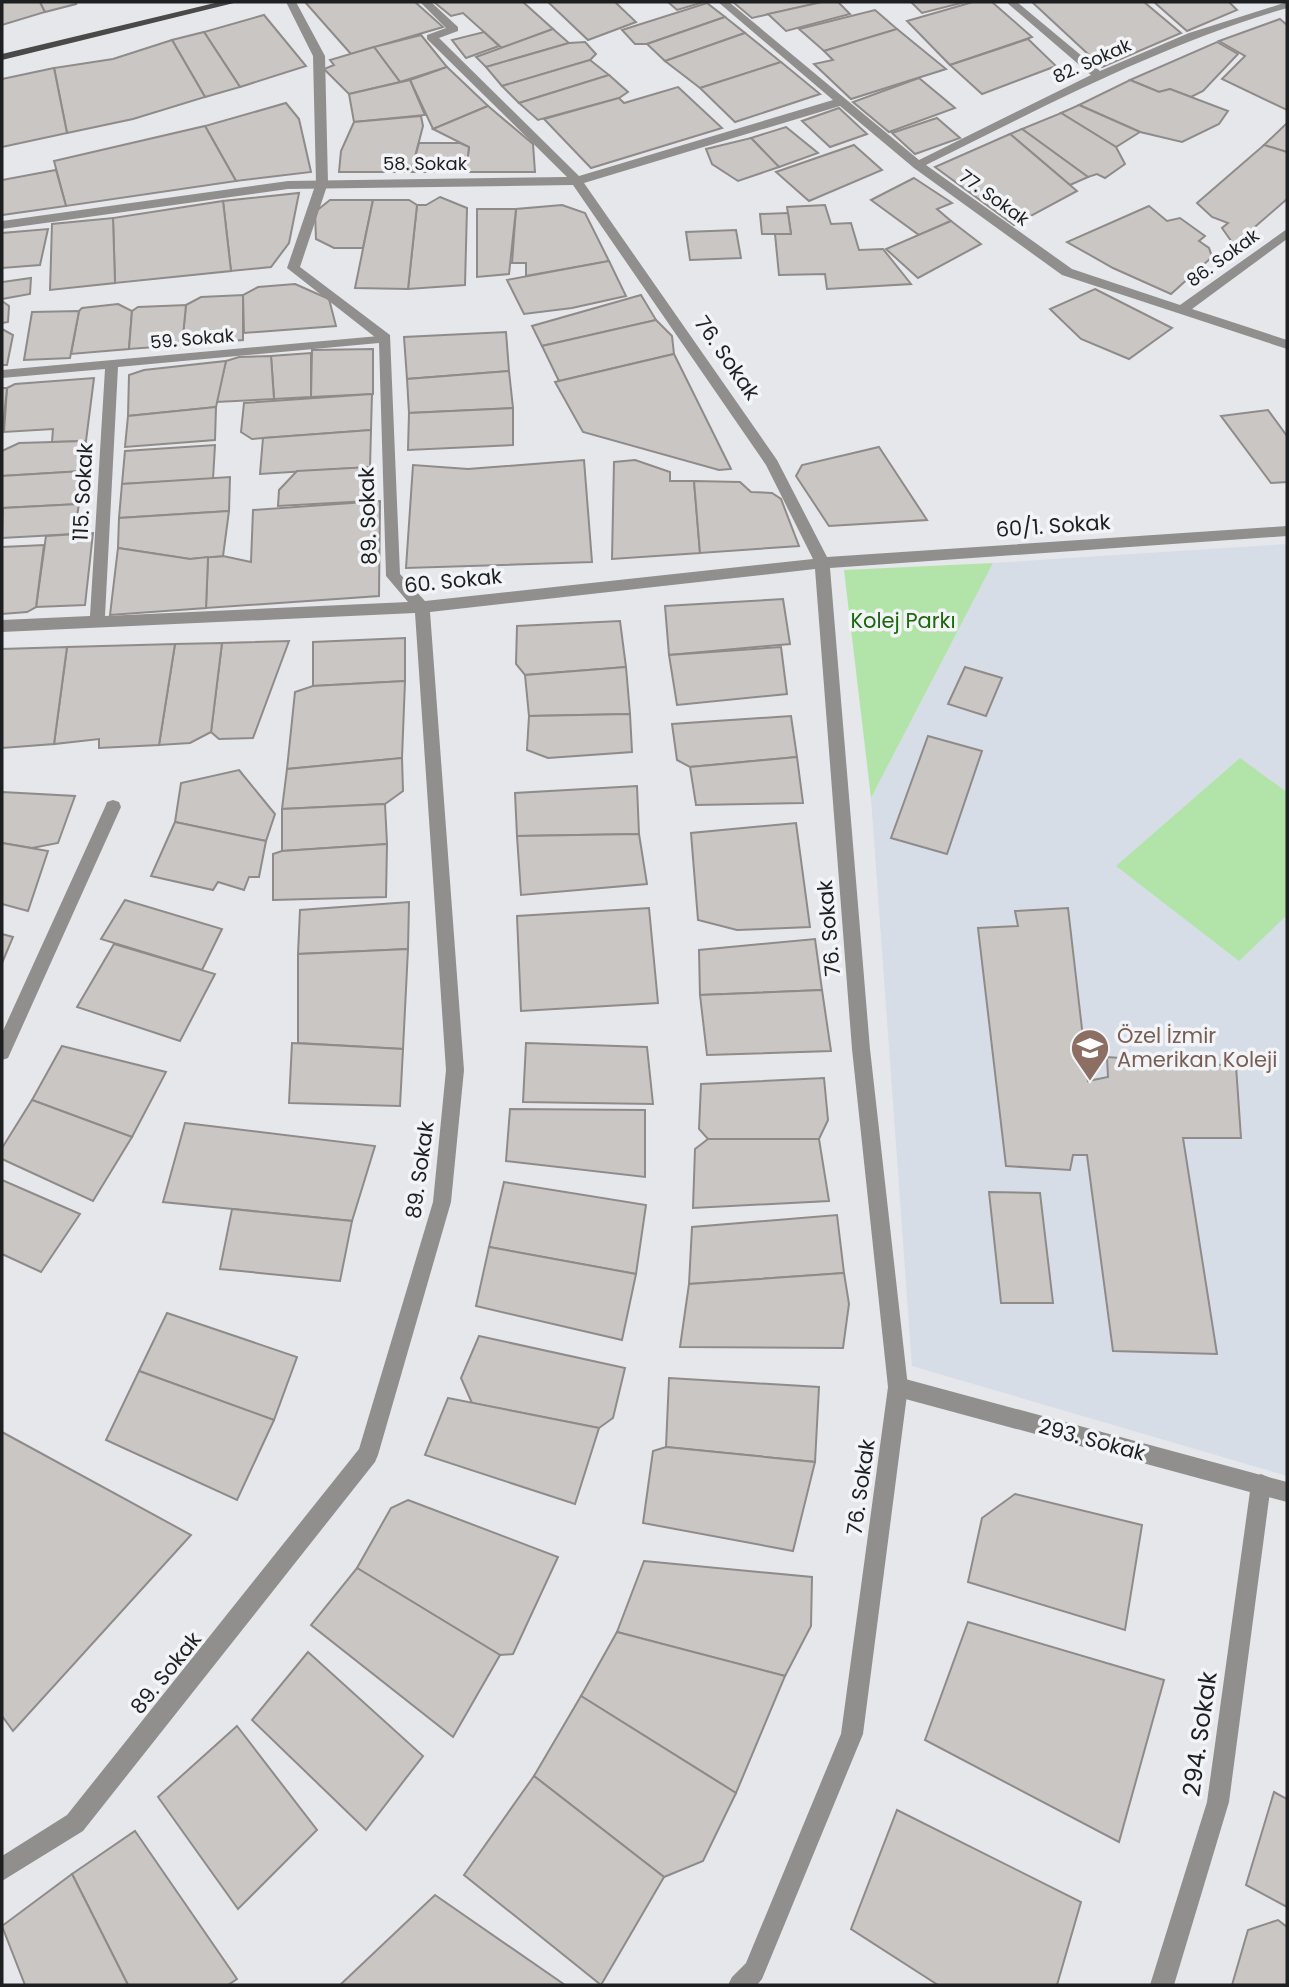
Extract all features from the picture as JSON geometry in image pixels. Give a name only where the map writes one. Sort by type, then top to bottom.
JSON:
[{"type":"main road","points":[[2,57],[232,2]]},
{"type":"street","points":[[291,2],[319,56],[322,183],[293,268],[385,338]]},
{"type":"street","name":"76. Sokak","points":[[425,2],[454,29],[431,37],[577,181],[772,463],[822,562],[861,1049],[898,1387],[852,1734],[754,1971],[740,1985]]},
{"type":"street","name":"77. Sokak","points":[[723,2],[839,102],[918,165],[1067,272],[1287,345]]},
{"type":"street","points":[[1011,2],[1099,76]]},
{"type":"street","name":"82. Sokak","points":[[918,165],[1099,76],[1192,37],[1287,5]]},
{"type":"street","name":"58. Sokak","points":[[2,225],[322,183],[577,181],[839,102]]},
{"type":"street","name":"86. Sokak","points":[[1180,311],[1287,233]]},
{"type":"street","name":"59. Sokak","points":[[2,374],[385,338]]},
{"type":"street","name":"89. Sokak","points":[[2,1869],[75,1823],[369,1455],[442,1202],[455,1070],[422,607],[393,576],[385,338]]},
{"type":"street","name":"115. Sokak","points":[[97,622],[112,364]]},
{"type":"street","name":"60/1. Sokak","points":[[822,562],[1287,531]]},
{"type":"street","name":"60. Sokak","points":[[2,626],[422,607],[822,562]]},
{"type":"street","points":[[2,1052],[113,807]]},
{"type":"street","name":"293. Sokak","points":[[898,1387],[1287,1492]]},
{"type":"street","name":"294. Sokak","points":[[1162,1985],[1218,1802],[1261,1484]]},
{"type":"shaded area","name":"Özel İzmir Amerikan Koleji","points":[[1287,544],[1287,1476],[912,1366],[871,798],[993,563]]},
{"type":"green space","name":"Kolej Parkı","points":[[993,563],[871,798],[844,570]]},
{"type":"green space","points":[[1240,758],[1287,792],[1287,915],[1239,961],[1116,866]]},
{"type":"building","points":[[2,2],[40,2],[45,12],[2,25]]},
{"type":"building","points":[[40,2],[75,2],[76,4],[45,12]]},
{"type":"building","points":[[305,2],[415,2],[443,27],[351,54]]},
{"type":"building","points":[[434,2],[523,2],[553,29],[502,48],[463,13],[451,16]]},
{"type":"building","points":[[548,2],[615,2],[636,22],[588,40]]},
{"type":"building","points":[[668,2],[704,2],[677,10]]},
{"type":"building","points":[[733,2],[822,2],[752,18]]},
{"type":"building","points":[[822,2],[838,2],[850,14],[786,31],[768,14]]},
{"type":"building","points":[[911,2],[965,2],[922,13]]},
{"type":"building","points":[[973,2],[992,2],[1032,37],[950,65],[907,21]]},
{"type":"building","points":[[1032,2],[1144,2],[1181,33],[1102,67]]},
{"type":"building","points":[[1154,2],[1229,2],[1237,10],[1187,31]]},
{"type":"building","points":[[707,3],[725,17],[647,44],[635,44],[622,30]]},
{"type":"building","points":[[875,10],[897,29],[824,51],[799,29]]},
{"type":"building","points":[[264,15],[306,66],[240,87],[204,32]]},
{"type":"building","points":[[725,17],[745,33],[665,61],[647,44]]},
{"type":"building","points":[[1280,19],[1287,25],[1287,110],[1222,79],[1245,56],[1219,41]]},
{"type":"building","points":[[553,29],[569,43],[486,67],[476,57]]},
{"type":"building","points":[[897,29],[946,69],[851,99],[814,64],[833,60],[824,51]]},
{"type":"building","points":[[204,32],[240,87],[205,97],[172,40]]},
{"type":"building","points":[[484,32],[499,46],[466,58],[452,40]]},
{"type":"building","points":[[745,33],[781,62],[700,88],[665,61]]},
{"type":"building","points":[[421,35],[447,67],[400,82],[374,47]]},
{"type":"building","points":[[1028,39],[1056,66],[982,94],[950,65]]},
{"type":"building","points":[[172,40],[205,97],[133,119],[67,133],[54,68],[113,59]]},
{"type":"building","points":[[585,42],[596,54],[590,60],[502,86],[486,67],[569,43]]},
{"type":"building","points":[[1217,42],[1238,54],[1203,91],[1191,97],[1170,89],[1159,92],[1130,80]]},
{"type":"building","points":[[374,47],[400,82],[349,94],[324,69],[334,65],[330,60]]},
{"type":"building","points":[[590,60],[609,75],[519,103],[502,86]]},
{"type":"building","points":[[781,62],[820,94],[735,122],[700,88]]},
{"type":"building","points":[[447,67],[488,106],[433,129],[410,80]]},
{"type":"building","points":[[54,68],[67,133],[2,147],[2,79]]},
{"type":"building","points":[[609,75],[628,92],[619,98],[538,120],[519,103]]},
{"type":"building","points":[[919,78],[955,108],[889,132],[853,102]]},
{"type":"building","points":[[410,80],[425,115],[354,122],[349,94]]},
{"type":"building","points":[[1130,80],[1159,92],[1170,89],[1228,111],[1219,124],[1182,142],[1140,132],[1079,105]]},
{"type":"building","points":[[678,87],[722,128],[591,168],[544,119],[619,98],[624,103]]},
{"type":"building","points":[[286,103],[299,119],[311,172],[236,181],[205,126]]},
{"type":"building","points":[[1079,105],[1140,132],[1116,147],[1061,113]]},
{"type":"building","points":[[488,106],[533,144],[535,172],[466,172],[469,147],[433,129]]},
{"type":"building","points":[[839,108],[867,134],[830,147],[802,121]]},
{"type":"building","points":[[1061,113],[1116,147],[1125,164],[1105,178],[1097,174],[1088,177],[1022,129]]},
{"type":"building","points":[[421,116],[423,126],[411,172],[339,172],[341,151],[354,122]]},
{"type":"building","points":[[937,118],[960,138],[915,154],[892,133]]},
{"type":"building","points":[[1287,123],[1287,152],[1264,145]]},
{"type":"building","points":[[205,126],[236,181],[66,206],[54,161]]},
{"type":"building","points":[[786,127],[818,153],[779,167],[751,138]]},
{"type":"building","points":[[1022,129],[1088,177],[1070,185],[1010,134]]},
{"type":"building","points":[[1010,134],[1077,191],[1014,225],[935,167]]},
{"type":"building","points":[[751,138],[779,167],[738,181],[712,164],[706,149]]},
{"type":"building","points":[[419,143],[460,143],[469,147],[466,172],[411,172]]},
{"type":"building","points":[[854,145],[882,170],[809,201],[776,172]]},
{"type":"building","points":[[1264,145],[1287,152],[1287,199],[1234,245],[1222,228],[1228,223],[1212,217],[1197,203]]},
{"type":"building","points":[[56,170],[66,206],[2,215],[2,180]]},
{"type":"building","points":[[914,178],[952,203],[937,209],[951,221],[919,235],[871,200]]},
{"type":"building","points":[[299,193],[289,243],[271,267],[231,271],[223,201]]},
{"type":"building","points":[[440,197],[467,208],[465,285],[408,289],[417,205],[426,205]]},
{"type":"building","points":[[330,200],[373,200],[363,248],[334,248],[316,239],[315,212]]},
{"type":"building","points":[[373,200],[409,200],[417,205],[408,289],[355,288]]},
{"type":"building","points":[[223,201],[231,271],[115,283],[113,218]]},
{"type":"building","points":[[562,205],[585,213],[609,261],[526,276],[526,263],[512,263],[516,209]]},
{"type":"building","points":[[825,205],[831,224],[851,223],[859,250],[883,249],[911,284],[827,289],[825,274],[779,275],[775,234],[791,234],[787,207]]},
{"type":"building","points":[[1149,206],[1167,221],[1180,218],[1205,236],[1199,241],[1209,248],[1212,257],[1171,294],[1113,268],[1067,242]]},
{"type":"building","points":[[477,209],[516,209],[509,274],[477,277]]},
{"type":"building","points":[[788,213],[791,234],[762,234],[760,214]]},
{"type":"building","points":[[113,218],[115,283],[50,290],[52,224]]},
{"type":"building","points":[[951,221],[981,244],[918,278],[886,249]]},
{"type":"building","points":[[48,229],[40,265],[2,268],[2,233]]},
{"type":"building","points":[[736,230],[741,258],[690,260],[686,232]]},
{"type":"building","points":[[609,261],[626,296],[572,308],[524,314],[507,280]]},
{"type":"building","points":[[31,278],[30,294],[2,299],[2,282]]},
{"type":"building","points":[[295,284],[329,299],[336,326],[244,333],[243,295],[258,287]]},
{"type":"building","points":[[1095,289],[1172,328],[1129,359],[1081,339],[1050,309]]},
{"type":"building","points":[[243,295],[243,340],[182,345],[186,305],[201,297]]},
{"type":"building","points":[[641,295],[656,320],[542,346],[532,326]]},
{"type":"building","points":[[2,301],[9,306],[8,322],[2,323]]},
{"type":"building","points":[[118,304],[132,311],[129,349],[71,354],[79,311],[82,308]]},
{"type":"building","points":[[186,305],[182,345],[129,349],[132,311],[138,307]]},
{"type":"building","points":[[79,311],[70,358],[24,360],[32,312]]},
{"type":"building","points":[[656,320],[672,336],[674,354],[559,381],[542,346]]},
{"type":"building","points":[[2,329],[13,335],[7,365],[2,365]]},
{"type":"building","points":[[506,332],[509,371],[407,379],[404,337]]},
{"type":"building","points":[[373,349],[373,394],[311,397],[312,350]]},
{"type":"building","points":[[311,353],[311,397],[274,399],[271,356]]},
{"type":"building","points":[[674,354],[731,469],[719,470],[583,432],[555,382]]},
{"type":"building","points":[[271,356],[274,399],[216,402],[226,361],[239,357]]},
{"type":"building","points":[[226,361],[216,407],[128,416],[129,375],[144,370]]},
{"type":"building","points":[[509,371],[513,408],[409,413],[407,379]]},
{"type":"building","points":[[94,378],[86,441],[52,442],[53,429],[4,432],[7,388],[15,384]]},
{"type":"building","points":[[2,388],[7,388],[2,435]]},
{"type":"building","points":[[372,394],[371,430],[252,439],[241,432],[244,403]]},
{"type":"building","points":[[216,407],[215,440],[125,447],[128,416]]},
{"type":"building","points":[[513,408],[513,445],[408,450],[409,413]]},
{"type":"building","points":[[1268,410],[1287,436],[1287,482],[1271,483],[1221,416]]},
{"type":"building","points":[[371,430],[370,467],[260,474],[263,438]]},
{"type":"building","points":[[86,441],[83,471],[2,476],[2,451],[19,443]]},
{"type":"building","points":[[215,445],[213,479],[122,484],[125,451]]},
{"type":"building","points":[[879,447],[927,520],[829,526],[796,476],[802,465]]},
{"type":"building","points":[[584,460],[592,562],[406,568],[413,465],[468,469]]},
{"type":"building","points":[[635,460],[670,472],[670,481],[694,481],[700,553],[612,559],[614,462]]},
{"type":"building","points":[[370,467],[369,501],[278,506],[279,490],[297,471]]},
{"type":"building","points":[[83,471],[79,504],[2,508],[2,476]]},
{"type":"building","points":[[230,477],[229,511],[119,518],[122,484]]},
{"type":"building","points":[[694,481],[740,482],[751,492],[772,493],[781,499],[799,546],[700,553]]},
{"type":"building","points":[[380,501],[379,596],[206,608],[208,557],[223,556],[251,562],[253,510]]},
{"type":"building","points":[[79,504],[74,534],[2,538],[3,508]]},
{"type":"building","points":[[229,511],[223,556],[190,559],[118,548],[119,518]]},
{"type":"building","points":[[93,533],[85,605],[36,607],[46,536]]},
{"type":"building","points":[[44,545],[36,607],[27,612],[2,614],[2,547]]},
{"type":"building","points":[[118,548],[190,559],[208,557],[206,608],[110,615]]},
{"type":"building","points":[[783,599],[790,644],[669,655],[665,606]]},
{"type":"building","points":[[620,621],[626,667],[525,675],[516,664],[517,626]]},
{"type":"building","points":[[405,638],[405,681],[313,686],[313,642]]},
{"type":"building","points":[[289,641],[253,738],[219,739],[211,732],[222,643]]},
{"type":"building","points":[[222,643],[211,732],[190,743],[159,745],[175,644]]},
{"type":"building","points":[[175,644],[159,745],[99,748],[99,739],[54,744],[67,647]]},
{"type":"building","points":[[67,647],[54,744],[2,748],[2,649]]},
{"type":"building","points":[[781,647],[787,694],[677,705],[669,655]]},
{"type":"building","points":[[626,667],[630,714],[529,716],[525,675]]},
{"type":"building","points":[[965,667],[1002,678],[986,716],[948,704]]},
{"type":"building","points":[[405,681],[402,758],[287,769],[295,692],[313,686]]},
{"type":"building","points":[[630,714],[632,752],[548,758],[527,750],[529,716]]},
{"type":"building","points":[[791,716],[797,757],[690,767],[677,760],[672,724]]},
{"type":"building","points":[[928,736],[982,751],[947,854],[891,838]]},
{"type":"building","points":[[797,757],[803,803],[696,805],[690,767]]},
{"type":"building","points":[[402,758],[403,791],[385,804],[282,809],[287,769]]},
{"type":"building","points":[[239,770],[275,814],[266,841],[175,822],[181,783]]},
{"type":"building","points":[[637,786],[639,834],[517,836],[515,793]]},
{"type":"building","points":[[2,792],[75,796],[58,843],[32,848],[2,843]]},
{"type":"building","points":[[385,804],[387,844],[282,851],[282,809]]},
{"type":"building","points":[[175,822],[266,841],[259,877],[249,877],[244,890],[218,882],[213,890],[151,876]]},
{"type":"building","points":[[796,823],[810,927],[737,930],[698,920],[691,833]]},
{"type":"building","points":[[639,834],[647,884],[521,895],[517,836]]},
{"type":"building","points":[[2,843],[48,851],[28,911],[2,904]]},
{"type":"building","points":[[387,844],[386,897],[273,900],[273,854],[282,851]]},
{"type":"building","points":[[125,900],[222,929],[202,970],[101,939]]},
{"type":"building","points":[[409,902],[408,949],[298,954],[300,910]]},
{"type":"building","points":[[649,908],[658,1003],[521,1011],[517,916]]},
{"type":"building","points":[[1068,908],[1088,1081],[1108,1077],[1107,1057],[1236,1066],[1241,1138],[1183,1138],[1217,1354],[1113,1351],[1087,1155],[1073,1155],[1070,1170],[1006,1166],[978,928],[1018,926],[1015,911]]},
{"type":"building","points":[[2,934],[13,937],[2,963]]},
{"type":"building","points":[[815,939],[822,990],[700,995],[699,950]]},
{"type":"building","points":[[114,944],[215,974],[180,1041],[77,1007]]},
{"type":"building","points":[[408,949],[403,1049],[298,1043],[298,954]]},
{"type":"building","points":[[822,990],[831,1051],[707,1055],[700,995]]},
{"type":"building","points":[[292,1043],[403,1049],[400,1106],[289,1103]]},
{"type":"building","points":[[526,1043],[647,1047],[653,1104],[523,1102]]},
{"type":"building","points":[[62,1046],[166,1072],[132,1137],[32,1100]]},
{"type":"building","points":[[824,1078],[828,1120],[819,1139],[708,1139],[699,1129],[701,1084]]},
{"type":"building","points":[[32,1100],[132,1137],[93,1201],[2,1159],[2,1148]]},
{"type":"building","points":[[510,1109],[645,1110],[645,1177],[506,1161]]},
{"type":"building","points":[[185,1123],[375,1146],[352,1221],[163,1202]]},
{"type":"building","points":[[708,1139],[819,1139],[829,1201],[693,1208],[695,1149]]},
{"type":"building","points":[[2,1180],[80,1214],[41,1272],[2,1254]]},
{"type":"building","points":[[504,1182],[646,1205],[636,1274],[489,1247]]},
{"type":"building","points":[[989,1192],[1040,1193],[1053,1303],[1001,1303]]},
{"type":"building","points":[[232,1209],[352,1221],[340,1281],[220,1269]]},
{"type":"building","points":[[837,1215],[844,1273],[689,1284],[692,1227]]},
{"type":"building","points":[[489,1247],[636,1274],[622,1340],[476,1306]]},
{"type":"building","points":[[844,1273],[849,1304],[843,1348],[680,1347],[689,1284]]},
{"type":"building","points":[[167,1313],[297,1357],[274,1420],[139,1371]]},
{"type":"building","points":[[479,1336],[625,1368],[613,1418],[599,1428],[472,1403],[461,1378]]},
{"type":"building","points":[[139,1371],[274,1420],[237,1500],[106,1440]]},
{"type":"building","points":[[669,1378],[819,1387],[815,1462],[666,1447]]},
{"type":"building","points":[[448,1398],[599,1428],[575,1504],[425,1455]]},
{"type":"building","points":[[2,1432],[191,1535],[13,1731],[2,1716]]},
{"type":"building","points":[[666,1447],[815,1462],[793,1551],[643,1523],[653,1451]]},
{"type":"building","points":[[1015,1494],[1142,1525],[1125,1630],[968,1582],[982,1518]]},
{"type":"building","points":[[408,1500],[558,1557],[513,1654],[500,1655],[357,1568],[391,1508]]},
{"type":"building","points":[[644,1561],[812,1577],[811,1626],[785,1676],[617,1632]]},
{"type":"building","points":[[357,1568],[500,1655],[453,1737],[311,1625]]},
{"type":"building","points":[[968,1622],[1164,1680],[1119,1842],[925,1740]]},
{"type":"building","points":[[617,1632],[785,1676],[736,1793],[581,1696]]},
{"type":"building","points":[[308,1652],[423,1756],[366,1830],[252,1720]]},
{"type":"building","points":[[581,1696],[736,1793],[703,1861],[664,1877],[534,1776]]},
{"type":"building","points":[[237,1726],[317,1830],[238,1909],[158,1797]]},
{"type":"building","points":[[534,1776],[664,1877],[601,1985],[464,1875]]},
{"type":"building","points":[[1274,1792],[1287,1799],[1287,1907],[1246,1885]]},
{"type":"building","points":[[897,1810],[1081,1902],[1057,1985],[938,1985],[851,1929]]},
{"type":"building","points":[[135,1831],[237,1979],[228,1985],[128,1985],[72,1874]]},
{"type":"building","points":[[72,1874],[128,1985],[25,1985],[2,1926]]},
{"type":"building","points":[[435,1895],[565,1985],[340,1985]]},
{"type":"building","points":[[1278,1920],[1287,1927],[1287,1985],[1232,1985],[1248,1930]]},
{"type":"place","name":"Özel İzmir Amerikan Koleji","points":[[1090,1082]]}]
